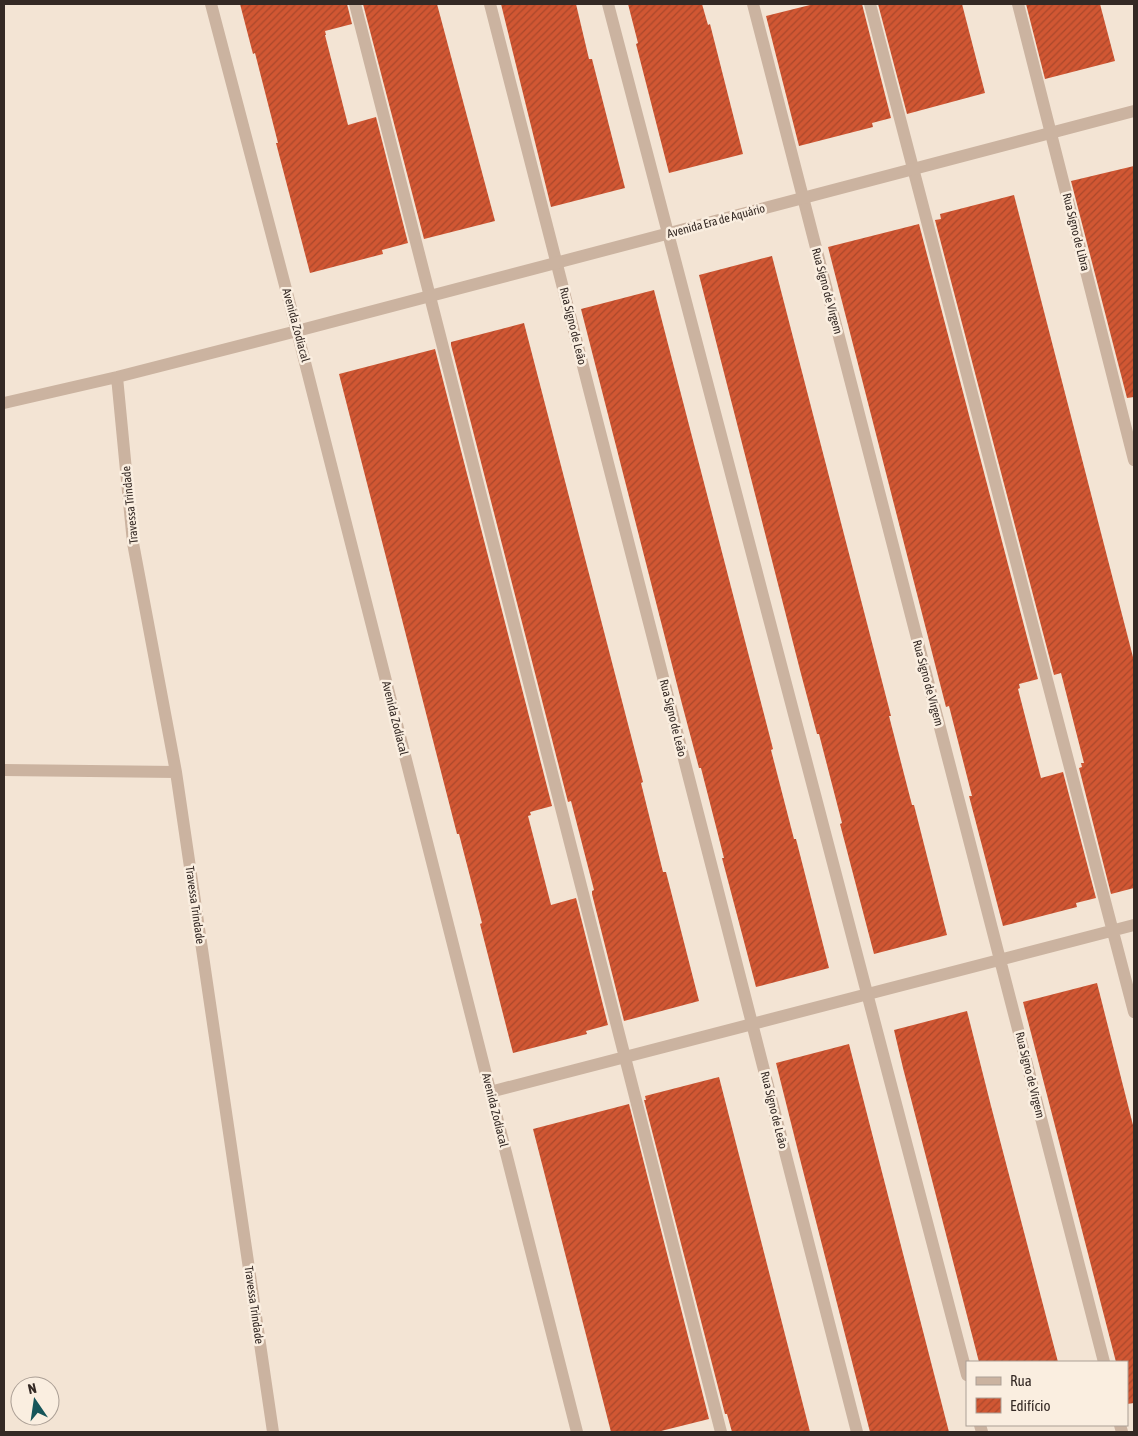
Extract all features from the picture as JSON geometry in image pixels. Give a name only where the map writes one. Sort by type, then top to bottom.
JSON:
[{"type":"street","name":"Avenida Zodiacal","points":[[211,4],[297,331],[578,1432]]},
{"type":"street","points":[[354,4],[721,1432]]},
{"type":"street","name":"Rua Signo de Leão","points":[[490,4],[857,1432]]},
{"type":"street","points":[[608,4],[966,1371]]},
{"type":"street","name":"Rua Signo de Virgem","points":[[753,4],[1104,1361]]},
{"type":"street","points":[[870,4],[1134,1012]]},
{"type":"street","name":"Rua Signo de Libra","points":[[1018,4],[1134,460]]},
{"type":"street","name":"Avenida Era de Aquário","points":[[4,402],[117,377],[297,331],[1134,112]]},
{"type":"street","name":"Travessa Trindade","points":[[117,377],[133,543],[176,772],[273,1432]]},
{"type":"street","points":[[4,770],[176,772]]},
{"type":"street","points":[[490,1092],[1134,925]]},
{"type":"building","points":[[240,4],[347,4],[352,24],[325,31],[325,35],[348,125],[376,117],[408,243],[382,250],[383,254],[310,273],[255,53],[253,54]]},
{"type":"building","points":[[363,4],[437,4],[495,221],[424,239]]},
{"type":"building","points":[[501,4],[576,4],[589,59],[592,59],[625,188],[551,207]]},
{"type":"building","points":[[628,4],[702,4],[708,25],[710,24],[743,154],[669,173],[636,44],[638,43]]},
{"type":"building","points":[[814,4],[862,4],[891,118],[872,123],[873,127],[799,146],[766,16]]},
{"type":"building","points":[[878,4],[962,4],[985,93],[907,114]]},
{"type":"building","points":[[1026,4],[1100,4],[1115,61],[1045,79]]},
{"type":"building","points":[[1134,166],[1134,397],[1127,398],[1071,181]]},
{"type":"building","points":[[1014,195],[1134,661],[1134,888],[1111,894],[1079,768],[1082,767],[1081,763],[1084,763],[1061,673],[1054,675],[935,220],[941,219],[940,214]]},
{"type":"building","points":[[919,224],[1038,679],[1019,684],[1020,688],[1018,689],[1041,778],[1063,772],[1096,898],[1076,903],[1077,907],[1003,926],[969,796],[972,796],[949,706],[946,707],[828,247]]},
{"type":"building","points":[[772,256],[891,716],[889,716],[947,935],[874,954],[840,824],[842,823],[800,670],[699,275]]},
{"type":"building","points":[[654,290],[773,749],[771,750],[829,968],[756,987],[581,309]]},
{"type":"building","points":[[524,323],[643,782],[641,783],[663,872],[666,872],[699,1001],[624,1021],[592,894],[594,890],[571,801],[568,802],[451,345],[451,342]]},
{"type":"building","points":[[435,349],[552,806],[530,812],[531,815],[528,816],[551,905],[576,898],[608,1025],[586,1031],[587,1034],[513,1053],[480,924],[482,923],[459,834],[457,834],[339,374]]},
{"type":"building","points":[[1097,983],[1134,1129],[1134,1403],[1128,1404],[1128,1361],[1116,1361],[1023,1002]]},
{"type":"building","points":[[967,1011],[1058,1361],[979,1361],[894,1030]]},
{"type":"building","points":[[849,1044],[949,1432],[870,1432],[776,1063]]},
{"type":"building","points":[[719,1077],[810,1432],[732,1432],[727,1414],[725,1414],[644,1100],[646,1100],[645,1096]]},
{"type":"building","points":[[629,1104],[709,1419],[657,1432],[611,1432],[533,1129]]}]
